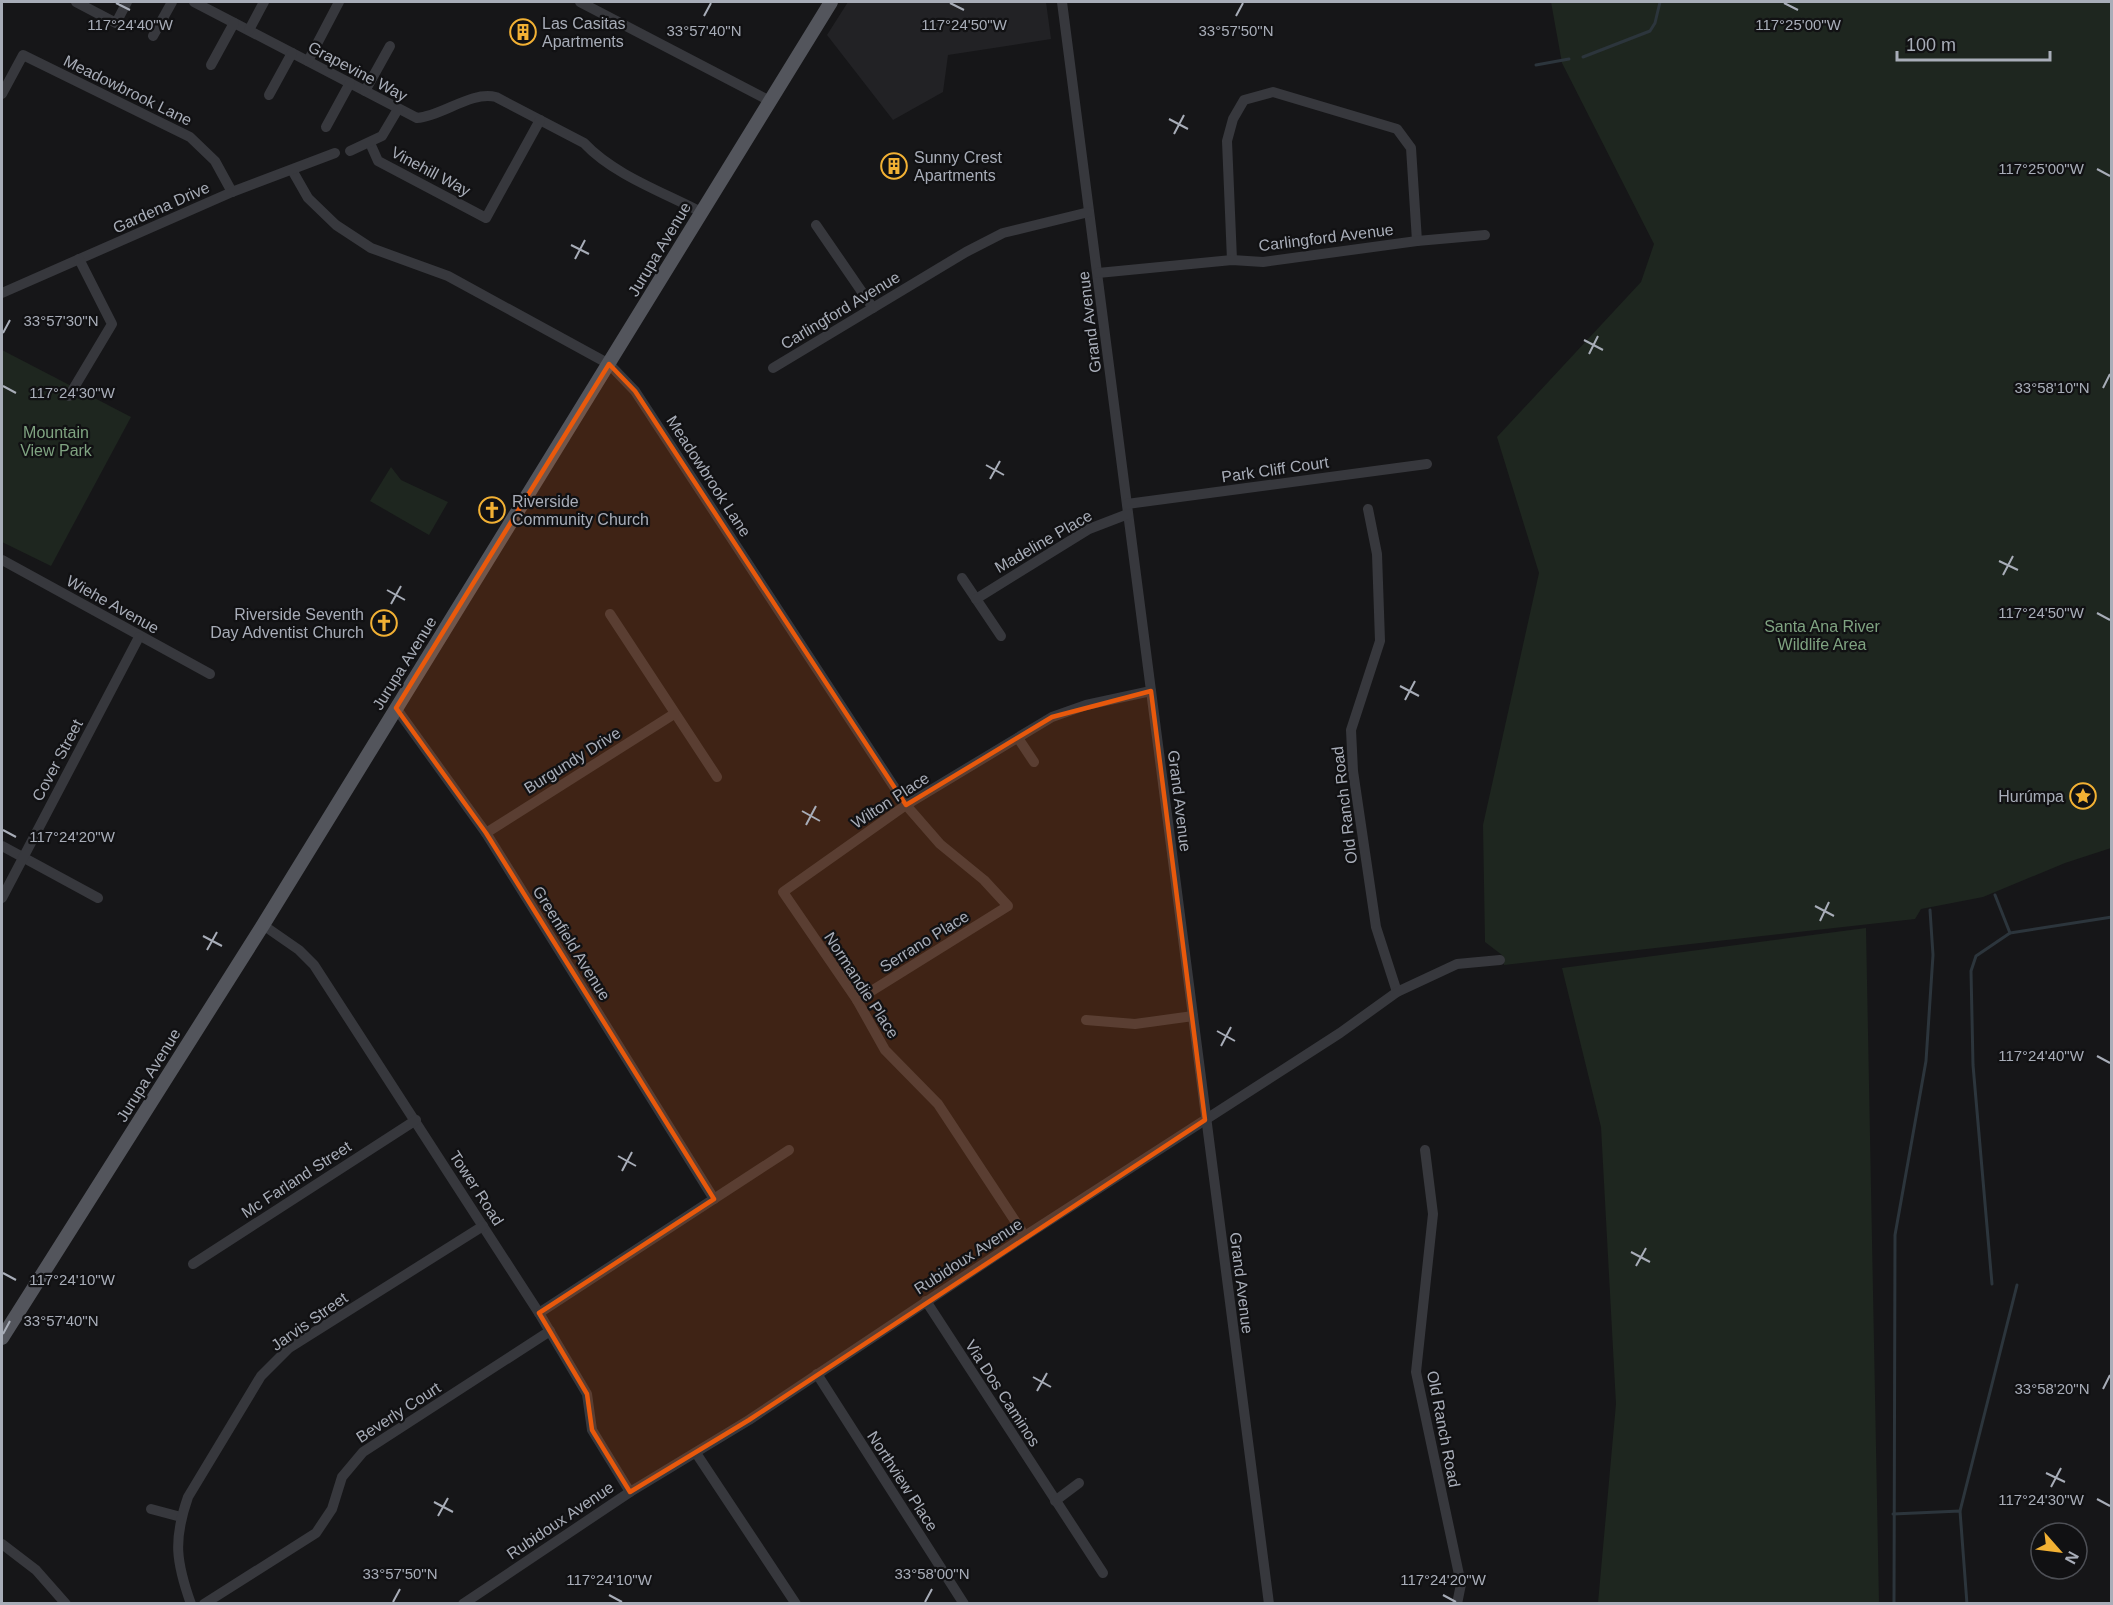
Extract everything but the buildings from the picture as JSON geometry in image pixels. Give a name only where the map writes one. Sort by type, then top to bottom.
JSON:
[{"type":"main road","name":"Jurupa Avenue","points":[[2,1338],[262,925],[831,2]]},
{"type":"street","points":[[76,2],[116,23],[127,2]]},
{"type":"street","points":[[153,36],[172,2]]},
{"type":"street","name":"Grapevine Way","points":[[194,2],[417,118],[427,117],[486,94],[496,97],[584,143],[614,166],[701,212]]},
{"type":"street","points":[[249,30],[264,2]]},
{"type":"street","points":[[308,62],[339,2]]},
{"type":"street","points":[[580,2],[770,102]]},
{"type":"street","name":"Grand Avenue","points":[[1062,2],[1269,1604]]},
{"type":"street","points":[[211,65],[234,23]]},
{"type":"street","points":[[365,91],[390,46]]},
{"type":"street","points":[[268,95],[291,53]]},
{"type":"street","name":"Meadowbrook Lane","points":[[2,93],[23,55],[190,137],[215,161],[232,192]]},
{"type":"street","points":[[326,127],[350,83]]},
{"type":"street","points":[[1232,260],[1227,141],[1233,119],[1244,100],[1274,92],[1397,129],[1411,148],[1417,241]]},
{"type":"street","points":[[350,151],[382,136],[398,109]]},
{"type":"street","name":"Vinehill Way","points":[[370,143],[378,161],[486,218],[540,120]]},
{"type":"street","name":"Gardena Drive","points":[[2,293],[232,192],[335,153]]},
{"type":"street","name":"Meadowbrook Lane","points":[[292,170],[309,198],[336,225],[371,248],[448,276],[609,364],[635,391],[906,805],[940,844],[984,880],[1008,906]]},
{"type":"street","name":"Carlingford Avenue","points":[[773,368],[966,252],[1003,233],[1089,212]]},
{"type":"street","points":[[816,225],[873,308]]},
{"type":"street","name":"Carlingford Avenue","points":[[1098,273],[1232,260],[1263,262],[1417,241],[1485,235]]},
{"type":"street","points":[[69,396],[112,324],[79,259]]},
{"type":"street","name":"Park Cliff Court","points":[[1127,509],[1427,464]]},
{"type":"street","name":"Madeline Place","points":[[976,599],[1089,529],[1127,509]]},
{"type":"street","name":"Old Ranch Road","points":[[1368,509],[1377,554],[1380,641],[1351,730],[1376,927],[1396,992]]},
{"type":"street","name":"Wiehe Avenue","points":[[2,560],[210,674]]},
{"type":"street","points":[[962,578],[1001,636]]},
{"type":"street","points":[[610,614],[717,777]]},
{"type":"street","name":"Cover Street","points":[[2,898],[139,637]]},
{"type":"street","name":"Wilton Place","points":[[783,892],[906,805],[1052,717],[1086,705],[1151,691]]},
{"type":"street","name":"Greenfield Avenue","points":[[396,708],[486,832],[714,1199]]},
{"type":"street","name":"Burgundy Drive","points":[[486,832],[674,714]]},
{"type":"street","points":[[1018,738],[1034,762]]},
{"type":"street","points":[[2,846],[98,898]]},
{"type":"street","name":"Normandie Place","points":[[783,892],[857,1000],[885,1050],[938,1104],[1025,1236]]},
{"type":"street","name":"Serrano Place","points":[[857,1000],[1008,906]]},
{"type":"street","name":"Tower Road","points":[[262,925],[299,950],[314,965],[416,1120],[539,1313],[587,1394],[592,1430],[630,1492]]},
{"type":"street","name":"Rubidoux Avenue","points":[[463,1604],[630,1492],[696,1453],[1025,1236],[1340,1033],[1396,992],[1457,964],[1500,960]]},
{"type":"street","points":[[1086,1020],[1136,1024],[1193,1016]]},
{"type":"street","name":"Mc Farland Street","points":[[193,1264],[416,1120]]},
{"type":"street","points":[[539,1313],[789,1150]]},
{"type":"street","name":"Old Ranch Road","points":[[1425,1150],[1433,1214],[1416,1372],[1461,1584],[1457,1604]]},
{"type":"street","name":"Jarvis Street","points":[[191,1604],[176,1551],[181,1517],[188,1497],[261,1376],[289,1348],[483,1226]]},
{"type":"street","name":"Via Dos Caminos","points":[[926,1301],[1103,1574]]},
{"type":"street","name":"Beverly Court","points":[[204,1604],[316,1533],[332,1509],[342,1477],[363,1452],[550,1331]]},
{"type":"street","name":"Northview Place","points":[[817,1374],[964,1604]]},
{"type":"street","points":[[696,1453],[796,1604]]},
{"type":"street","points":[[1055,1501],[1079,1483]]},
{"type":"street","points":[[151,1509],[181,1517]]},
{"type":"street","points":[[2,1544],[36,1570],[66,1604]]},
{"type":"highlighted area","points":[[609,364],[635,391],[906,805],[1052,717],[1151,691],[1205,1120],[749,1420],[630,1492],[592,1430],[587,1394],[539,1313],[714,1199],[486,833],[396,708]]},
{"type":"shaded area","points":[[848,2],[1046,2],[1051,39],[948,55],[943,92],[893,120],[827,35]]},
{"type":"green space","name":"Santa Ana River Wildlife Area","points":[[1551,2],[2111,2],[2111,848],[2065,863],[1983,897],[1921,909],[1915,919],[1504,965],[1502,955],[1485,942],[1483,825],[1539,573],[1497,437],[1641,282],[1654,244],[1562,63]]},
{"type":"green space","name":"Mountain View Park","points":[[2,350],[131,417],[51,566],[2,542]]},
{"type":"green space","points":[[391,467],[401,480],[448,502],[429,535],[370,501]]},
{"type":"green space","points":[[1866,928],[1879,1603],[1598,1603],[1616,1404],[1601,1127],[1562,968]]},
{"type":"waterway","points":[[1583,57],[1650,31],[1655,23],[1660,2]]},
{"type":"waterway","points":[[1536,65],[1569,59]]},
{"type":"waterway","points":[[1992,1284],[1973,1065],[1971,971],[1976,956],[2010,933],[1995,895]]},
{"type":"waterway","points":[[1894,1604],[1895,1235],[1926,1061],[1933,955],[1930,910]]},
{"type":"waterway","points":[[2010,933],[2112,917]]},
{"type":"waterway","points":[[1960,1511],[2017,1285]]},
{"type":"waterway","points":[[1893,1514],[1960,1511],[1967,1604]]},
{"type":"place","name":"Las Casitas Apartments","points":[[523,32]]},
{"type":"place","name":"Sunny Crest Apartments","points":[[894,166]]},
{"type":"place","name":"Riverside Community Church","points":[[492,510]]},
{"type":"place","name":"Riverside Seventh Day Adventist Church","points":[[384,623]]},
{"type":"place","name":"Hurúmpa","points":[[2083,796]]}]
